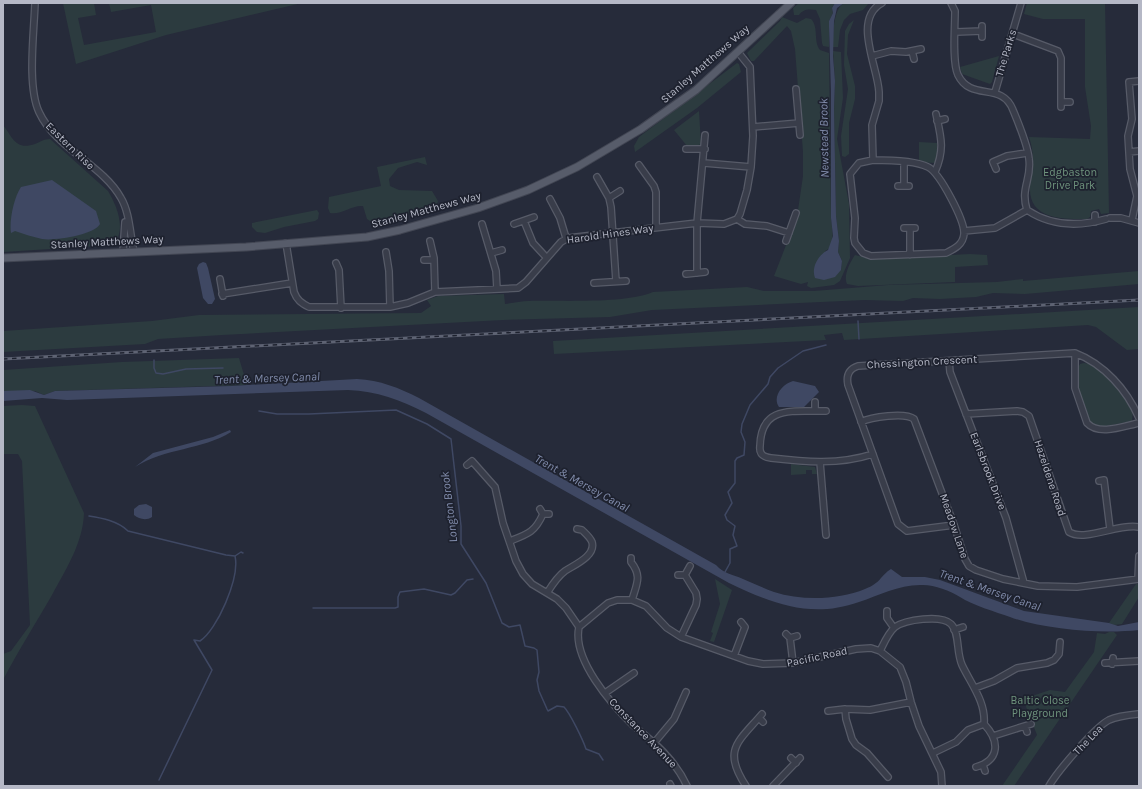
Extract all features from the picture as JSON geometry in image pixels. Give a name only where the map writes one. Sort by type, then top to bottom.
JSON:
[{"type":"main road","name":"Stanley Matthews Way","points":[[3,258],[246,247],[367,236],[400,230],[478,208],[528,190],[600,155],[641,129],[696,90],[791,3]]},
{"type":"street","name":"Eastern Rise","points":[[35,3],[33,82],[39,113],[48,128],[115,189],[125,207],[134,252]]},
{"type":"street","points":[[874,160],[872,125],[879,97],[879,86],[867,29],[868,22],[874,9],[882,3]]},
{"type":"street","points":[[951,3],[954,11],[956,32],[956,64],[959,76],[972,89],[979,92],[995,92],[1003,96],[1012,106],[1030,158],[1030,167],[1023,199],[1027,210],[1037,217],[1053,222],[1074,225],[1121,218],[1139,223]]},
{"type":"street","name":"The Parks","points":[[1018,3],[1018,14]]},
{"type":"street","name":"The Parks","points":[[995,92],[1021,3]]},
{"type":"street","points":[[956,32],[982,32]]},
{"type":"street","points":[[1013,34],[1058,51],[1062,58],[1061,105],[1070,102]]},
{"type":"street","points":[[872,56],[891,51],[921,49]]},
{"type":"street","points":[[912,50],[914,59]]},
{"type":"street","points":[[738,52],[750,67],[753,127],[751,167],[744,204],[737,219],[745,224],[767,226],[789,233]]},
{"type":"street","points":[[1132,220],[1137,196],[1130,169],[1128,152],[1128,136],[1132,119],[1129,82],[1139,81]]},
{"type":"street","points":[[796,89],[800,135]]},
{"type":"street","points":[[935,172],[940,160],[942,142],[936,118],[945,119]]},
{"type":"street","points":[[753,127],[799,123]]},
{"type":"street","points":[[697,273],[697,223],[704,163],[705,135]]},
{"type":"street","points":[[686,149],[705,149]]},
{"type":"street","points":[[1128,152],[1139,151]]},
{"type":"street","points":[[996,169],[992,159],[1027,153]]},
{"type":"street","points":[[874,160],[904,162],[928,166],[935,172],[957,210],[964,230],[962,240],[956,249],[946,253],[871,256],[863,253],[855,243],[855,218],[850,174],[860,163],[874,160]]},
{"type":"street","points":[[904,162],[904,186]]},
{"type":"street","points":[[704,163],[751,167]]},
{"type":"street","points":[[639,165],[656,192],[656,227]]},
{"type":"street","points":[[597,177],[609,198],[616,281]]},
{"type":"street","points":[[609,198],[620,191]]},
{"type":"street","points":[[550,199],[560,218],[566,238]]},
{"type":"street","name":"Eastern Rise","points":[[123,252],[125,207]]},
{"type":"street","points":[[964,230],[995,228],[1027,210]]},
{"type":"street","points":[[786,241],[796,213]]},
{"type":"street","points":[[1095,215],[1095,222]]},
{"type":"street","points":[[514,224],[534,217]]},
{"type":"street","name":"Harold Hines Way","points":[[286,243],[292,283],[297,300],[303,304],[309,307],[390,307],[408,303],[435,292],[518,288],[526,282],[546,257],[566,238],[697,223],[724,224],[737,219]]},
{"type":"street","points":[[524,221],[533,243],[546,257]]},
{"type":"street","points":[[482,224],[496,271],[497,289]]},
{"type":"street","points":[[910,228],[910,255]]},
{"type":"street","points":[[430,241],[434,260],[435,292]]},
{"type":"street","points":[[491,253],[502,250]]},
{"type":"street","points":[[386,252],[389,271],[390,307]]},
{"type":"street","points":[[424,260],[434,260]]},
{"type":"street","points":[[336,264],[339,270],[341,308]]},
{"type":"street","points":[[686,274],[705,272]]},
{"type":"street","points":[[220,279],[222,295],[292,283]]},
{"type":"street","points":[[594,283],[601,280],[626,281]]},
{"type":"street","name":"Chessington Crescent","points":[[954,525],[908,531],[900,527],[848,385],[847,379],[850,370],[858,366],[1065,353],[1075,354],[1091,360],[1116,383],[1129,398],[1139,418]]},
{"type":"street","points":[[1075,354],[1074,388],[1087,423],[1097,430],[1139,423]]},
{"type":"street","name":"Earlsbrook Drive","points":[[949,361],[950,372],[1006,518],[1024,583]]},
{"type":"street","points":[[815,402],[815,411]]},
{"type":"street","points":[[826,411],[780,414],[767,420],[761,430],[759,450],[765,457],[820,462],[856,460],[873,454]]},
{"type":"street","name":"Hazeldene Road","points":[[966,414],[1017,411],[1023,412],[1029,416],[1069,532],[1079,536],[1110,529],[1130,526],[1139,527]]},
{"type":"street","name":"Meadow Lane","points":[[861,422],[880,417],[908,416],[914,419],[954,525],[965,559],[969,566],[976,570],[1003,579],[1024,583],[1077,587],[1138,579]]},
{"type":"street","points":[[467,465],[474,459],[495,487],[499,510],[516,561],[523,574],[532,584],[547,593],[566,608],[579,627],[608,604],[617,600],[632,600],[638,571],[630,561]]},
{"type":"street","points":[[820,462],[826,536]]},
{"type":"street","points":[[1104,480],[1110,529]]},
{"type":"street","points":[[510,542],[530,534],[539,523],[544,512]]},
{"type":"street","points":[[547,593],[564,572],[577,565],[586,557],[595,544],[580,528]]},
{"type":"street","points":[[1138,579],[1139,556]]},
{"type":"street","points":[[682,637],[696,605],[697,599],[696,593],[681,575],[690,566]]},
{"type":"street","name":"Pacific Road","points":[[632,600],[646,606],[667,628],[682,637],[734,656],[763,664],[793,663],[856,649],[871,648],[880,651]]},
{"type":"street","points":[[887,611],[887,618],[894,628]]},
{"type":"street","points":[[942,786],[941,772],[919,726],[900,667],[880,651],[894,628],[902,623],[938,618],[946,620],[954,630],[959,659],[975,688],[985,716],[984,724],[993,736],[995,753],[991,759],[983,765],[976,767]]},
{"type":"street","points":[[734,656],[746,625]]},
{"type":"street","name":"Constance Avenue","points":[[579,627],[578,636],[587,666],[605,693],[625,717],[654,743],[678,769],[686,786]]},
{"type":"street","points":[[954,630],[963,627]]},
{"type":"street","points":[[793,663],[788,636],[797,636]]},
{"type":"street","points":[[975,688],[994,681],[1017,668],[1047,663],[1054,660],[1059,654],[1060,642]]},
{"type":"street","points":[[1054,646],[1060,649]]},
{"type":"street","points":[[1112,664],[1113,658]]},
{"type":"street","points":[[1105,663],[1112,664],[1139,662]]},
{"type":"street","points":[[605,693],[632,675],[626,670]]},
{"type":"street","points":[[654,743],[674,719],[686,696]]},
{"type":"street","points":[[828,712],[845,709],[870,710],[911,702]]},
{"type":"street","points":[[845,709],[847,727],[852,739],[867,753],[888,777]]},
{"type":"street","name":"The Lea","points":[[1049,786],[1062,768],[1103,724],[1114,718],[1139,714]]},
{"type":"street","points":[[746,786],[735,766],[733,756],[738,741],[761,718]]},
{"type":"street","points":[[933,753],[956,742],[968,730],[984,724]]},
{"type":"street","points":[[993,736],[1028,725],[1027,732]]},
{"type":"street","points":[[772,786],[798,761],[791,758]]},
{"type":"street","points":[[983,765],[985,771]]},
{"type":"green space","points":[[63,3],[94,3],[96,15],[78,18],[84,45],[156,32],[151,5],[111,12],[109,3],[302,3],[166,35],[76,64]]},
{"type":"green space","points":[[799,3],[835,3],[832,8],[833,13],[829,21],[829,47],[823,46],[820,19],[816,10],[806,10],[799,15],[794,15],[793,8]]},
{"type":"green space","points":[[844,3],[869,3],[863,10],[850,14],[844,20],[840,30],[838,47],[833,47],[836,16],[840,6]]},
{"type":"green space","name":"Edgbaston Drive Park","points":[[1027,3],[1105,3],[1109,213],[1101,214],[1099,209],[1091,211],[1090,217],[1087,219],[1058,218],[1041,211],[1035,206],[1031,197],[1030,186],[1033,156],[1029,137],[1090,139],[1091,126],[1085,87],[1085,19],[1043,19],[1024,14]]},
{"type":"green space","points":[[782,17],[797,23],[806,18],[811,19],[815,26],[817,42],[820,50],[829,53],[832,241],[831,245],[825,251],[841,270],[842,261],[838,252],[839,241],[836,216],[835,81],[833,51],[841,52],[843,98],[837,139],[849,204],[850,258],[840,281],[834,285],[811,288],[807,286],[808,282],[801,284],[774,276],[797,217],[803,176],[803,152],[795,49],[791,31],[787,26],[754,61],[751,61],[747,53],[780,21]]},
{"type":"green space","points":[[854,20],[848,35],[847,54],[855,86],[855,99],[849,123],[849,154],[845,157],[842,156],[841,136],[848,89],[844,65],[845,31],[849,24]]},
{"type":"green space","points":[[999,56],[992,82],[990,84],[962,74],[960,67]]},
{"type":"green space","points":[[737,63],[739,64],[741,72],[697,108],[635,152],[634,146],[639,137]]},
{"type":"green space","points":[[699,111],[701,144],[696,146],[687,146],[674,130]]},
{"type":"green space","points":[[3,125],[12,138],[18,144],[23,146],[28,146],[50,139],[108,191],[115,204],[120,225],[117,239],[113,245],[3,252]]},
{"type":"green space","points":[[919,142],[937,143],[937,157],[935,163],[919,162]]},
{"type":"green space","points":[[425,157],[427,165],[417,162],[398,168],[389,179],[390,186],[399,190],[432,191],[438,201],[435,210],[404,215],[377,222],[367,219],[363,206],[354,207],[339,213],[330,213],[328,208],[329,197],[381,186],[377,167]]},
{"type":"green space","points":[[317,210],[319,213],[318,219],[315,221],[284,227],[265,233],[257,232],[252,227],[252,223]]},
{"type":"green space","points":[[970,254],[987,255],[988,265],[955,267],[955,282],[858,286],[847,284],[846,281],[848,269],[855,255],[871,259]]},
{"type":"green space","points":[[1139,271],[1139,284],[1025,294],[993,293],[976,297],[940,299],[913,298],[903,301],[864,300],[652,310],[610,317],[503,320],[222,335],[158,339],[145,344],[3,352],[3,331],[152,321],[199,315],[421,313],[431,306],[427,300],[438,296],[504,294],[505,304],[526,301],[593,301],[641,296],[653,292],[747,287],[764,291],[814,291],[888,285],[997,282],[1023,279],[1023,281]]},
{"type":"green space","points":[[1139,307],[1139,349],[1127,350],[1096,327],[1088,325],[844,340],[842,333],[824,335],[826,340],[554,354],[553,341]]},
{"type":"green space","points":[[239,358],[247,385],[55,391],[44,395],[35,391],[3,391],[3,370],[122,362]]},
{"type":"green space","points":[[1084,363],[1098,369],[1112,382],[1133,411],[1132,421],[1101,427],[1090,423],[1079,394],[1076,378],[1077,370],[1080,364]]},
{"type":"green space","points":[[3,406],[35,406],[84,513],[81,535],[73,556],[3,680],[3,654],[11,651],[30,625],[22,461],[18,454],[3,454]]},
{"type":"green space","points":[[791,464],[815,467],[817,474],[812,474],[812,470],[806,470],[806,474],[791,475]]},
{"type":"green space","points":[[715,579],[732,590],[714,642],[710,641],[713,633],[711,632],[720,604]]},
{"type":"green space","points":[[1136,584],[1139,584],[1139,597],[1122,624],[1114,625],[1109,623]]},
{"type":"green space","name":"Baltic Close Playground","points":[[1114,632],[1117,635],[1014,786],[1002,786],[1037,735],[1023,699],[1050,690],[1065,692],[1094,652],[1097,633],[1105,634]]},
{"type":"water","points":[[835,3],[844,3],[837,8],[834,21],[833,56],[835,81],[836,216],[839,241],[838,252],[842,261],[841,270],[835,277],[824,280],[815,278],[814,270],[818,258],[828,250],[833,236],[831,218],[831,92],[829,21],[833,13],[832,8]]},
{"type":"water","points":[[52,180],[96,211],[100,224],[96,228],[82,234],[56,239],[42,239],[15,231],[11,233],[13,209],[18,191],[21,187]]},
{"type":"water","points":[[203,262],[206,263],[208,268],[215,299],[212,304],[208,304],[203,298],[197,268],[199,264]]},
{"type":"water","points":[[357,379],[389,385],[419,398],[716,565],[725,572],[774,592],[808,598],[832,597],[854,593],[870,587],[891,569],[902,577],[925,577],[940,580],[1024,611],[1109,623],[1118,626],[1139,622],[1139,630],[1092,631],[1040,625],[984,608],[947,591],[928,585],[906,586],[859,602],[841,607],[825,609],[792,607],[777,603],[745,591],[729,583],[426,413],[398,400],[379,394],[348,390],[67,400],[42,398],[3,401],[3,391],[30,390],[44,395],[55,391],[231,386]]},
{"type":"water","points":[[793,381],[815,386],[819,392],[804,407],[779,407],[777,403],[777,395],[779,391],[785,385]]},
{"type":"water","points":[[230,430],[231,432],[220,438],[159,456],[135,467],[153,453],[213,437]]},
{"type":"water","points":[[146,504],[152,507],[152,517],[143,519],[134,515],[134,509],[139,505]]},
{"type":"waterway","name":"Newstead Brook","points":[[858,321],[859,339]]},
{"type":"waterway","name":"Newstead Brook","points":[[725,572],[730,563],[730,549],[737,546],[733,535],[735,526],[727,520],[725,515],[732,503],[728,492],[735,483],[735,461],[737,458],[744,455],[745,442],[741,432],[742,424],[750,405],[768,384],[770,377],[778,368],[803,351],[826,345]]},
{"type":"waterway","name":"Longton Brook","points":[[154,360],[154,368],[156,373],[163,374],[186,369],[223,368]]},
{"type":"waterway","name":"Longton Brook","points":[[259,411],[277,414],[309,414],[396,410],[427,424],[451,439],[461,526],[461,544],[486,583],[502,623],[509,627],[520,625],[525,646],[537,650],[539,672],[537,680],[539,691],[548,711],[557,706],[564,707],[570,715],[586,749],[599,754],[603,760]]},
{"type":"waterway","points":[[89,516],[115,522],[128,531],[226,555],[235,556],[241,552],[243,553]]},
{"type":"waterway","points":[[159,780],[212,670],[194,640],[200,641],[207,635],[226,603],[234,577],[236,566],[235,556]]},
{"type":"waterway","points":[[313,608],[395,608],[398,607],[398,597],[400,592],[424,589],[451,595],[455,593],[467,580],[473,579]]},
{"type":"railway","points":[[3,359],[1139,300]]},
{"type":"water label","name":"Trent & Mersey Canal","points":[[267,378]]},
{"type":"water label","name":"Trent & Mersey Canal","points":[[582,483]]},
{"type":"water label","name":"Trent & Mersey Canal","points":[[990,590]]}]
